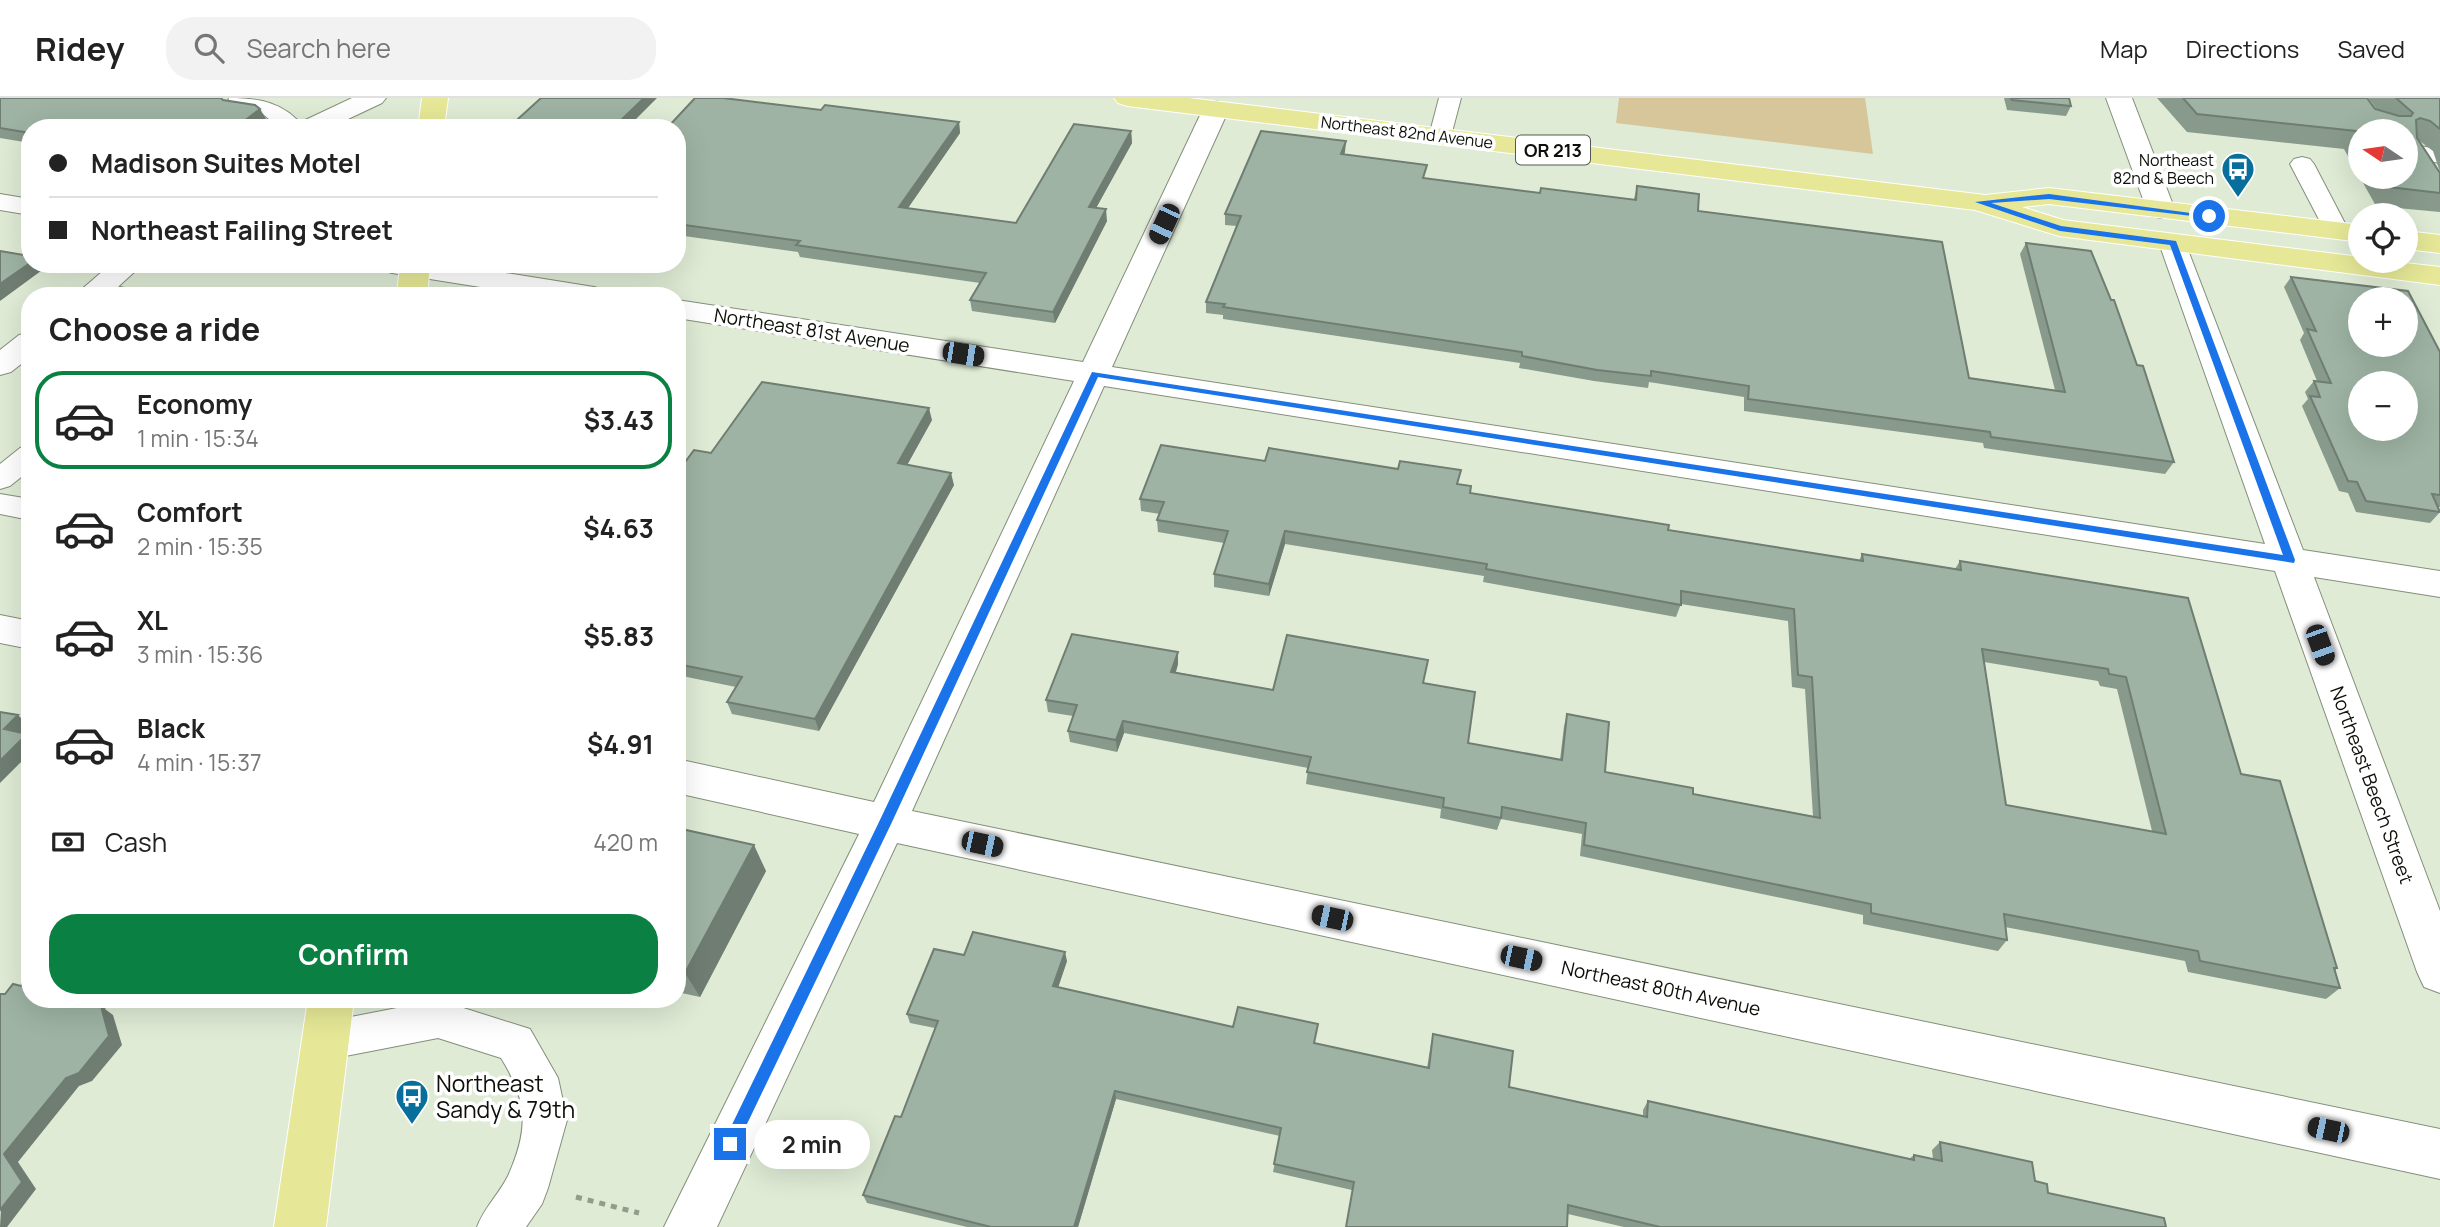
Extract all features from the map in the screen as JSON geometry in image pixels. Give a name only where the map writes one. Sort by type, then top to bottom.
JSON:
[{"type":"main road","points":[[432,119],[435,98]]},
{"type":"main road","name":"Northeast 82nd Avenue","points":[[1127,98],[1979,202],[2060,229],[2440,276]]},
{"type":"main road","name":"Northeast 82nd Avenue","points":[[1979,202],[2049,196],[2348,233]]},
{"type":"main road","points":[[2418,241],[2440,244]]},
{"type":"main road","points":[[300,1227],[328,1020]]},
{"type":"street","points":[[328,119],[373,98]]},
{"type":"street","points":[[2119,98],[2161,210]]},
{"type":"street","points":[[690,1227],[886,822],[1216,109]]},
{"type":"street","points":[[0,202],[21,206]]},
{"type":"street","name":"Northeast Beech Street","points":[[2173,243],[2440,972]]},
{"type":"street","points":[[100,287],[118,273]]},
{"type":"street","points":[[408,273],[521,287]]},
{"type":"street","name":"Northeast 81st Avenue","points":[[686,310],[2440,584]]},
{"type":"street","points":[[0,365],[21,349]]},
{"type":"street","points":[[0,629],[21,633]]},
{"type":"street","name":"Northeast 80th Avenue","points":[[686,778],[2440,1154]]},
{"type":"lane","points":[[240,98],[238,104],[269,108],[282,119]]},
{"type":"lane","points":[[1440,136],[1450,98]]},
{"type":"lane","points":[[2422,151],[2435,181]]},
{"type":"lane","points":[[2302,164],[2348,232]]},
{"type":"lane","points":[[0,479],[21,462]]},
{"type":"lane","points":[[0,504],[21,508]]},
{"type":"lane","points":[[328,1020],[438,1019],[515,1043],[537,1078],[546,1120],[526,1188],[499,1227]]},
{"type":"path","points":[[576,1197],[589,1200]]},
{"type":"shaded area","points":[[1619,98],[1865,98],[1873,154],[1616,123]]},
{"type":"building","points":[[0,98],[221,98],[255,105],[260,109],[247,119],[21,119],[21,132],[0,128]]},
{"type":"building","points":[[541,98],[644,98],[622,119],[518,119]]},
{"type":"building","points":[[695,98],[723,98],[821,110],[825,105],[959,122],[899,207],[1016,223],[1074,124],[1131,131],[1089,207],[1106,209],[1053,312],[970,300],[986,273],[796,245],[800,241],[686,225],[686,119],[675,119]]},
{"type":"building","points":[[2011,98],[2069,98],[2071,106],[2012,100]]},
{"type":"building","points":[[2183,98],[2367,98],[2375,109],[2399,116],[2411,116],[2413,113],[2396,98],[2440,98],[2440,129],[2430,121],[2420,118],[2348,119],[2348,130],[2197,114]]},
{"type":"building","points":[[1261,131],[1346,141],[1341,154],[1427,165],[1423,178],[1540,193],[1541,188],[1636,200],[1637,186],[1699,194],[1698,211],[1942,242],[1969,378],[2065,392],[2026,243],[2091,251],[2111,300],[2114,300],[2137,365],[2143,366],[2174,462],[1991,437],[1990,432],[1748,399],[1749,386],[1651,371],[1651,376],[1597,370],[1522,356],[1522,352],[1223,307],[1225,304],[1206,302],[1241,216],[1225,214]]},
{"type":"building","points":[[2418,140],[2440,173],[2440,193],[2406,189],[2418,189]]},
{"type":"building","points":[[0,251],[21,254],[21,269],[0,284]]},
{"type":"building","points":[[2291,277],[2375,287],[2348,287],[2348,357],[2418,357],[2418,310],[2440,352],[2440,495],[2432,494],[2440,512],[2366,501],[2357,482],[2348,481],[2310,396],[2320,397],[2314,381],[2331,383],[2307,329],[2316,331]]},
{"type":"building","points":[[762,382],[929,408],[898,463],[951,473],[815,719],[727,702],[742,677],[686,666],[686,461],[694,450],[711,453]]},
{"type":"building","points":[[1161,445],[1265,461],[1269,448],[1398,469],[1400,461],[1461,470],[1457,484],[1471,486],[1470,493],[1669,525],[1668,530],[1863,561],[1862,554],[1961,570],[1960,561],[2188,598],[2241,774],[2280,781],[2337,968],[2334,968],[2340,988],[2200,961],[2198,951],[2004,914],[2007,940],[1871,913],[1871,904],[1584,845],[1586,823],[1502,807],[1501,818],[1443,807],[1444,798],[1307,772],[1311,757],[1123,721],[1116,740],[1068,731],[1077,705],[1046,700],[1072,634],[1178,652],[1171,672],[1273,690],[1287,635],[1428,660],[1423,683],[1475,692],[1468,743],[1562,760],[1567,714],[1609,722],[1605,772],[1693,788],[1693,794],[1820,818],[1812,677],[1798,675],[1794,609],[1681,591],[1681,605],[1486,569],[1487,564],[1285,531],[1269,584],[1214,574],[1228,531],[1157,520],[1164,502],[1140,499]],"holes":[[[1982,649],[2108,669],[2109,674],[2126,677],[2166,834],[2006,805]]]},
{"type":"building","points":[[0,712],[18,715],[4,729],[21,733],[21,740],[0,761]]},
{"type":"building","points":[[686,830],[754,845],[686,971]]},
{"type":"building","points":[[973,932],[1065,952],[1053,986],[1233,1027],[1238,1007],[1318,1024],[1314,1043],[1429,1068],[1433,1034],[1513,1051],[1509,1087],[1647,1117],[1648,1101],[1914,1160],[1914,1155],[1942,1161],[1940,1142],[2032,1162],[2035,1181],[2047,1184],[2048,1193],[2164,1218],[2166,1227],[1660,1227],[1568,1205],[1567,1227],[1346,1227],[1354,1182],[1274,1164],[1281,1128],[1115,1091],[1074,1227],[991,1227],[863,1195],[895,1116],[901,1117],[938,1021],[907,1014],[934,949],[964,955]]},
{"type":"building","points":[[13,984],[21,986],[21,1008],[102,1008],[109,1036],[79,1073],[66,1078],[4,1154],[22,1182],[0,1210],[0,994],[5,994]]},
{"type":"place","name":"Northeast 82nd & Beech","points":[[2238,199]]},
{"type":"place","name":"Northeast Sandy & 79th","points":[[412,1126]]},
{"type":"route","points":[[730,1144],[886,822],[1095,374],[2290,560],[2173,243],[2060,229],[1979,202],[2049,196],[2209,216]]}]
